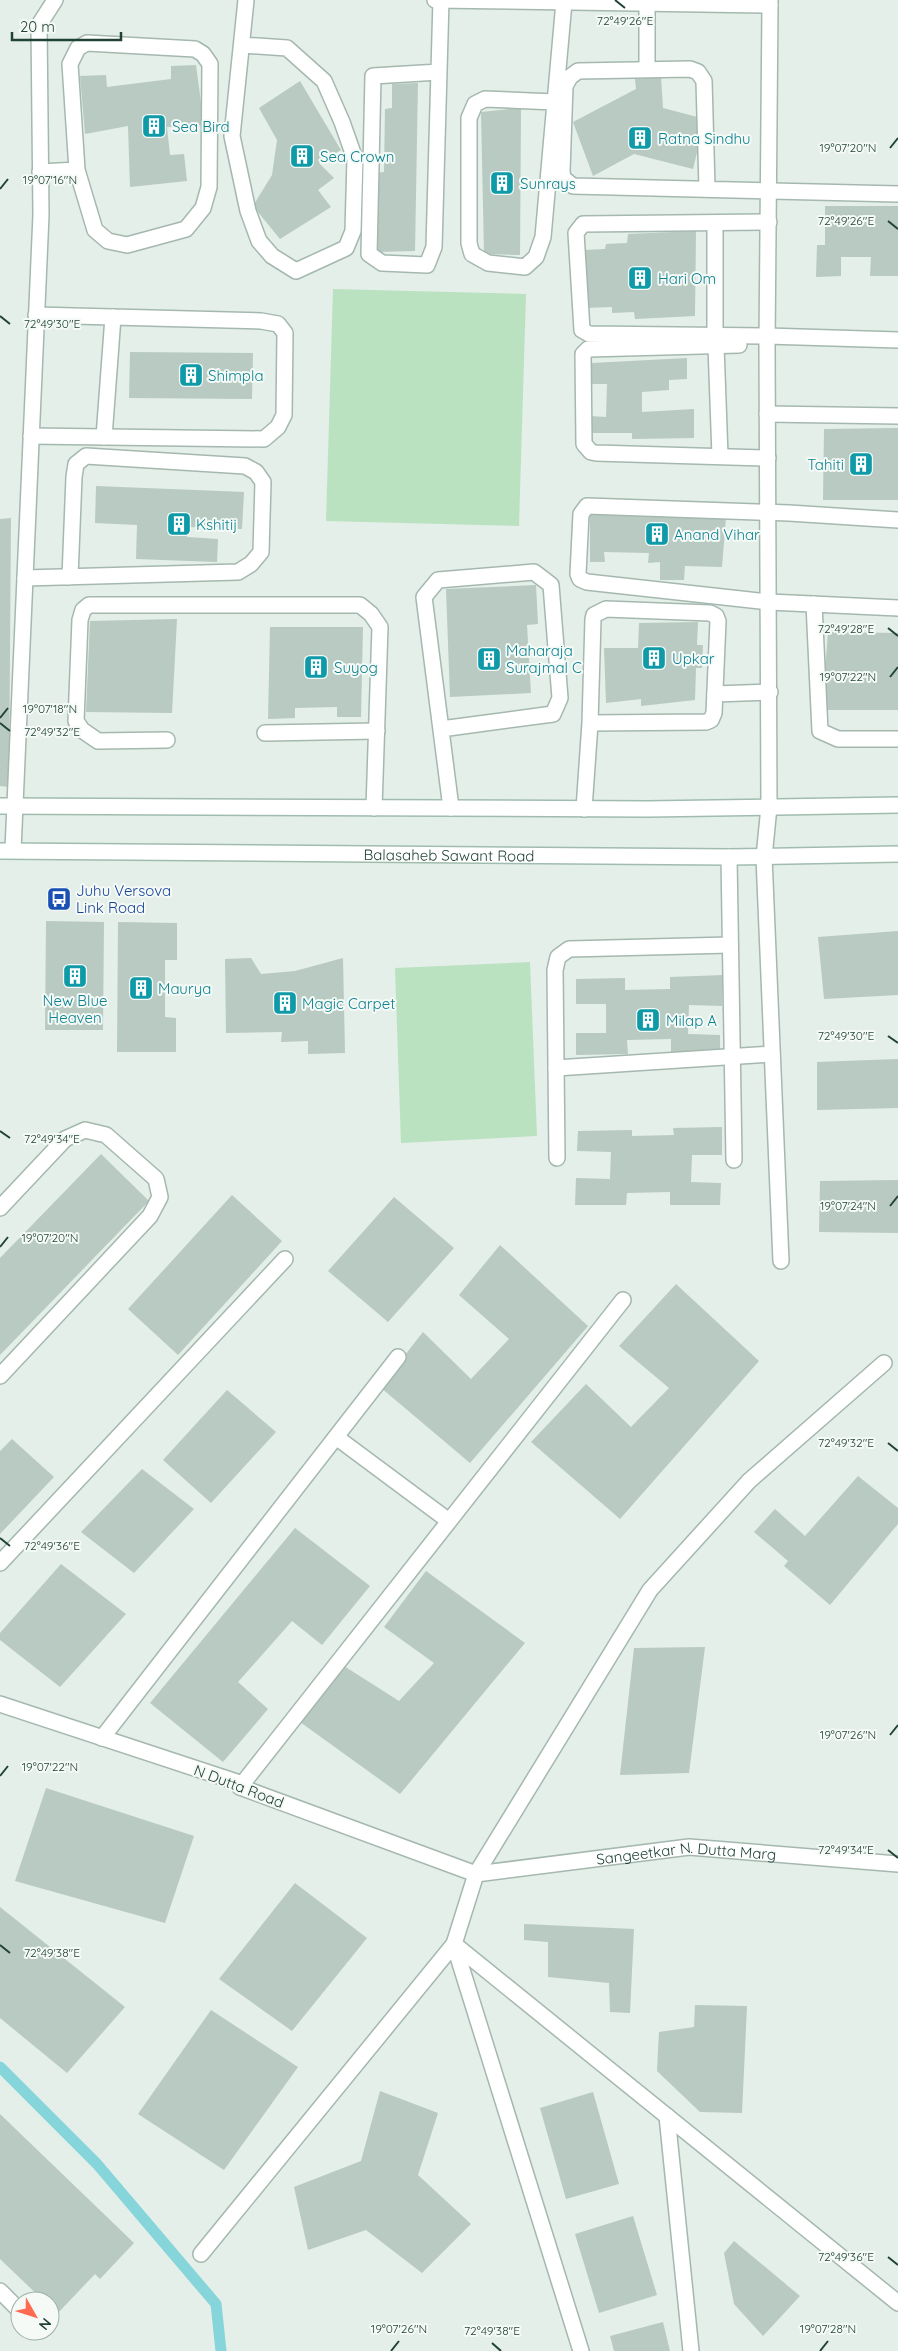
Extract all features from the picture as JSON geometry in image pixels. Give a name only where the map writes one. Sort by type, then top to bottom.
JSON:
[{"type":"street","points":[[7,851],[15,805],[41,215],[39,25],[54,0]]},
{"type":"street","points":[[242,45],[286,48],[324,81],[342,122],[355,159],[353,232],[346,248],[296,271],[272,256],[259,241],[248,211],[232,136],[246,0]]},
{"type":"street","points":[[435,0],[770,3],[767,340],[770,692],[769,807],[764,857],[781,1262]]},
{"type":"street","points":[[439,72],[374,76],[369,254],[382,263],[427,265],[434,248],[439,72],[440,0]]},
{"type":"street","points":[[555,102],[485,99],[475,104],[469,118],[470,243],[472,254],[488,263],[525,267],[536,257],[543,237],[564,2]]},
{"type":"street","points":[[646,69],[647,3]]},
{"type":"street","points":[[87,43],[194,49],[203,54],[210,64],[208,188],[203,208],[186,230],[126,245],[108,241],[95,230],[77,170],[70,64],[78,48],[87,43]]},
{"type":"street","points":[[707,188],[704,81],[698,72],[690,69],[578,71],[570,77],[565,86],[563,178],[567,183],[579,188],[769,189],[898,194]]},
{"type":"street","points":[[40,172],[77,170]]},
{"type":"street","points":[[716,341],[586,334],[581,327],[576,233],[580,226],[587,223],[769,222]]},
{"type":"street","points":[[715,223],[716,341],[720,456]]},
{"type":"street","points":[[31,436],[264,439],[278,427],[284,415],[285,332],[278,324],[261,321],[36,315]]},
{"type":"street","points":[[104,437],[113,317]]},
{"type":"street","points":[[768,458],[596,453],[587,448],[583,439],[583,354],[588,349],[716,341],[898,340]]},
{"type":"street","points":[[767,414],[898,416]]},
{"type":"street","points":[[25,578],[70,577],[238,572],[251,564],[261,552],[263,482],[256,472],[245,466],[86,456],[76,464],[74,476],[70,577]]},
{"type":"street","points":[[898,520],[768,512],[587,506],[581,514],[578,574],[580,579],[587,582],[769,602],[898,608]]},
{"type":"street","points":[[441,729],[554,714],[560,698],[551,585],[534,572],[438,580],[424,596],[451,808]]},
{"type":"street","points":[[167,740],[98,741],[82,730],[76,721],[80,620],[83,610],[89,604],[360,604],[371,614],[380,627],[374,808]]},
{"type":"street","points":[[814,604],[820,731],[838,739],[898,739]]},
{"type":"street","points":[[584,809],[590,723],[594,615],[602,609],[710,613],[716,616],[718,621],[713,717],[706,722],[590,723]]},
{"type":"street","points":[[714,694],[770,692]]},
{"type":"street","points":[[265,733],[377,731]]},
{"type":"street","points":[[0,806],[584,809],[898,806]]},
{"type":"street","name":"Balasaheb Sawant Road","points":[[7,851],[729,857],[898,854]]},
{"type":"street","points":[[729,857],[734,1160]]},
{"type":"street","points":[[557,1158],[555,970],[558,957],[569,949],[730,945]]},
{"type":"street","points":[[556,1068],[772,1054]]},
{"type":"street","points":[[0,1208],[65,1140],[85,1130],[106,1134],[156,1179],[160,1197],[150,1216],[0,1376]]},
{"type":"street","points":[[0,1563],[286,1259]]},
{"type":"street","points":[[240,1787],[623,1300]]},
{"type":"street","points":[[102,1738],[398,1357]]},
{"type":"street","points":[[201,2254],[454,1944],[476,1874],[650,1590],[749,1481],[884,1363]]},
{"type":"street","points":[[336,1437],[449,1521]]},
{"type":"street","name":"N Dutta Road","points":[[0,1704],[240,1783],[240,1787],[476,1874]]},
{"type":"street","name":"Sangeetkar N. Dutta Marg","points":[[476,1874],[689,1847],[898,1864]]},
{"type":"street","points":[[454,1944],[898,2303]]},
{"type":"street","points":[[454,1944],[581,2351]]},
{"type":"street","points":[[666,2116],[691,2351]]},
{"type":"street","points":[[0,2291],[10,2301]]},
{"type":"green space","points":[[333,289],[526,294],[519,526],[326,521]]},
{"type":"green space","points":[[530,962],[537,1136],[401,1143],[395,968]]},
{"type":"building","name":"Sea Bird","points":[[196,65],[204,125],[167,127],[170,155],[184,154],[187,181],[130,187],[128,126],[85,134],[80,76],[106,75],[107,87],[171,79],[171,66]]},
{"type":"building","name":"Ratna Sindhu","points":[[661,77],[663,108],[705,119],[693,169],[634,154],[593,176],[573,122],[636,89],[635,79]]},
{"type":"building","name":"Sea Crown","points":[[300,81],[341,150],[319,163],[334,178],[318,190],[331,207],[280,239],[253,206],[272,175],[277,140],[259,108]]},
{"type":"building","points":[[418,83],[415,251],[375,252],[376,173],[384,172],[385,109],[392,108],[392,84]]},
{"type":"building","name":"Sunrays","points":[[521,108],[520,255],[484,254],[481,112]]},
{"type":"building","points":[[825,206],[898,206],[898,276],[870,276],[871,257],[841,257],[841,276],[816,277],[817,245],[825,245]]},
{"type":"building","name":"Hari Om","points":[[696,231],[695,316],[635,319],[634,312],[612,313],[612,307],[584,308],[584,250],[605,249],[606,244],[627,243],[628,234]]},
{"type":"building","name":"Shimpla","points":[[130,352],[253,353],[252,399],[129,398]]},
{"type":"building","points":[[687,358],[687,379],[669,380],[669,390],[642,392],[642,412],[694,409],[694,438],[632,439],[632,433],[589,433],[590,416],[606,417],[607,384],[591,384],[592,363]]},
{"type":"building","name":"Tahiti","points":[[898,428],[898,500],[823,500],[824,429]]},
{"type":"building","name":"Kshitij","points":[[96,486],[244,492],[242,529],[188,527],[187,537],[218,539],[217,562],[136,559],[137,525],[95,523]]},
{"type":"building","name":"Anand Vihar","points":[[590,514],[726,517],[722,567],[685,566],[684,580],[660,580],[660,562],[648,563],[649,553],[604,552],[605,562],[590,562]]},
{"type":"building","points":[[11,518],[9,787],[0,786],[0,519]]},
{"type":"building","name":"Maharaja Surajmal C","points":[[536,585],[538,624],[527,625],[531,693],[450,697],[446,589]]},
{"type":"building","points":[[177,619],[172,713],[86,712],[90,621]]},
{"type":"building","name":"Upkar","points":[[698,622],[697,645],[703,645],[702,668],[696,668],[695,700],[641,706],[641,699],[606,703],[604,648],[638,648],[639,623]]},
{"type":"building","name":"Suyog","points":[[270,627],[363,627],[361,717],[337,717],[337,707],[295,708],[295,718],[268,719]]},
{"type":"building","points":[[828,632],[898,633],[898,710],[822,710]]},
{"type":"building","name":"New Blue Heaven","points":[[46,921],[104,922],[103,1030],[45,1030]]},
{"type":"building","name":"Maurya","points":[[118,922],[177,923],[177,960],[165,960],[165,1017],[176,1018],[176,1052],[117,1052]]},
{"type":"building","points":[[898,931],[898,995],[824,999],[818,937]]},
{"type":"building","name":"Magic Carpet","points":[[251,958],[261,974],[295,971],[343,958],[345,1053],[308,1054],[308,1041],[281,1042],[282,1032],[226,1033],[225,959]]},
{"type":"building","name":"Milap A","points":[[723,975],[722,1006],[689,1005],[688,1034],[720,1035],[720,1053],[671,1053],[671,1039],[627,1040],[628,1054],[576,1055],[576,1033],[606,1033],[606,1004],[576,1004],[576,979],[625,978],[625,990],[670,989],[670,977]]},
{"type":"building","points":[[898,1059],[898,1108],[817,1110],[817,1062]]},
{"type":"building","points":[[722,1127],[722,1155],[692,1155],[691,1182],[721,1183],[720,1205],[670,1205],[670,1192],[627,1193],[626,1205],[575,1205],[576,1178],[610,1179],[611,1152],[577,1151],[578,1131],[632,1130],[632,1136],[674,1135],[673,1128]]},
{"type":"building","points":[[101,1154],[149,1201],[0,1355],[0,1258]]},
{"type":"building","points":[[898,1180],[898,1233],[819,1232],[820,1181]]},
{"type":"building","points":[[232,1195],[282,1241],[178,1355],[128,1309]]},
{"type":"building","points":[[394,1197],[454,1248],[388,1322],[328,1271]]},
{"type":"building","points":[[500,1245],[588,1326],[470,1463],[380,1387],[423,1332],[471,1379],[509,1339],[459,1295]]},
{"type":"building","points":[[676,1284],[759,1361],[620,1519],[531,1442],[586,1384],[631,1427],[669,1388],[619,1346]]},
{"type":"building","points":[[227,1390],[276,1432],[211,1503],[163,1460]]},
{"type":"building","points":[[12,1439],[54,1477],[0,1534],[0,1451]]},
{"type":"building","points":[[142,1469],[194,1509],[134,1573],[81,1532]]},
{"type":"building","points":[[858,1476],[898,1508],[898,1524],[830,1605],[784,1566],[788,1561],[754,1532],[775,1509],[805,1536]]},
{"type":"building","points":[[295,1528],[370,1586],[322,1645],[292,1621],[238,1682],[268,1709],[223,1762],[150,1703]]},
{"type":"building","points":[[61,1564],[126,1614],[60,1687],[0,1640],[0,1633]]},
{"type":"building","points":[[426,1571],[525,1643],[400,1794],[300,1722],[344,1666],[399,1701],[434,1663],[384,1627]]},
{"type":"building","points":[[705,1647],[689,1773],[620,1775],[634,1648]]},
{"type":"building","points":[[46,1788],[194,1836],[165,1923],[15,1881]]},
{"type":"building","points":[[295,1883],[367,1938],[292,2031],[219,1979]]},
{"type":"building","points":[[0,1907],[125,2007],[67,2073],[0,2018]]},
{"type":"building","points":[[524,1924],[634,1929],[630,2013],[610,2012],[609,1983],[548,1977],[548,1942],[524,1940]]},
{"type":"building","points":[[695,2005],[747,2006],[742,2113],[700,2112],[657,2071],[659,2032],[694,2027]]},
{"type":"building","points":[[211,2010],[298,2067],[224,2170],[138,2114]]},
{"type":"building","points":[[380,2091],[438,2113],[418,2175],[471,2224],[422,2273],[366,2230],[308,2250],[294,2187],[361,2161]]},
{"type":"building","points":[[593,2092],[619,2184],[566,2199],[540,2108]]},
{"type":"building","points":[[0,2114],[134,2243],[100,2279],[95,2274],[60,2311],[60,2291],[34,2291],[0,2259]]},
{"type":"building","points":[[633,2216],[657,2295],[599,2313],[575,2234]]},
{"type":"building","points":[[734,2241],[800,2296],[763,2336],[734,2304],[724,2253]]},
{"type":"building","points":[[663,2322],[670,2351],[614,2351],[610,2336]]},
{"type":"waterway","points":[[0,2067],[97,2164],[216,2304],[221,2351]]},
{"type":"place","name":"Sea Bird","points":[[154,126]]},
{"type":"place","name":"Ratna Sindhu","points":[[640,138]]},
{"type":"place","name":"Sea Crown","points":[[302,156]]},
{"type":"place","name":"Sunrays","points":[[502,183]]},
{"type":"place","name":"Hari Om","points":[[640,278]]},
{"type":"place","name":"Shimpla","points":[[191,375]]},
{"type":"place","name":"Tahiti","points":[[861,464]]},
{"type":"place","name":"Kshitij","points":[[179,524]]},
{"type":"place","name":"Anand Vihar","points":[[657,534]]},
{"type":"place","name":"Upkar","points":[[654,658]]},
{"type":"place","name":"Maharaja Surajmal C","points":[[489,659]]},
{"type":"place","name":"Suyog","points":[[316,667]]},
{"type":"place","name":"Juhu Versova Link Road","points":[[59,899]]},
{"type":"place","name":"New Blue Heaven","points":[[75,976]]},
{"type":"place","name":"Maurya","points":[[141,988]]},
{"type":"place","name":"Magic Carpet","points":[[285,1003]]},
{"type":"place","name":"Milap A","points":[[648,1020]]}]
